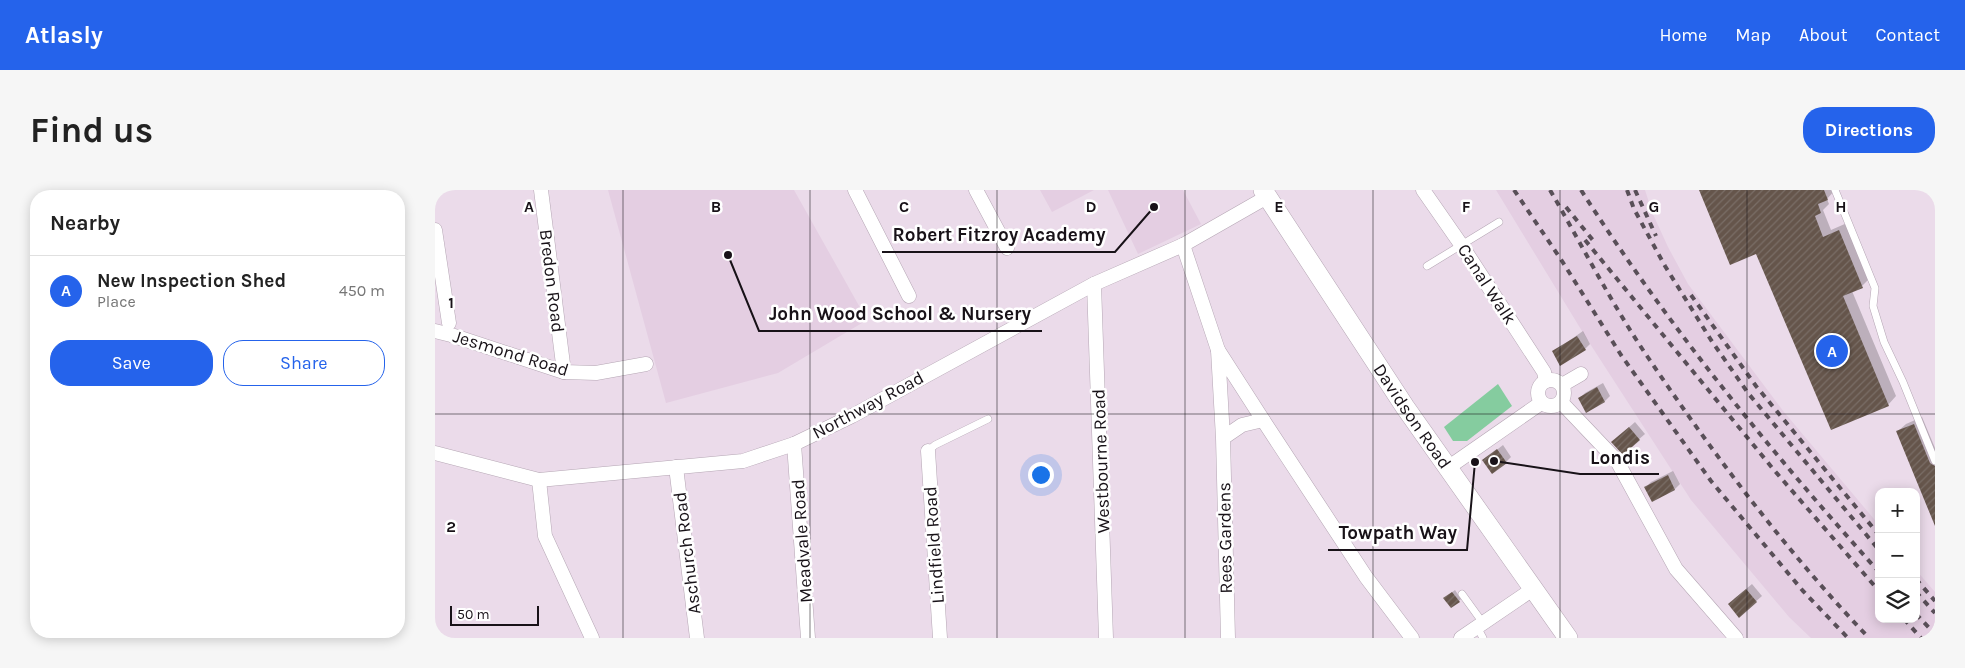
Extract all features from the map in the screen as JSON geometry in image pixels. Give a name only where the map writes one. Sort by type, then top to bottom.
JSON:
[{"type":"street","name":"Bredon Road","points":[[541,190],[564,372]]},
{"type":"street","points":[[855,190],[909,296]]},
{"type":"street","points":[[976,190],[1007,248]]},
{"type":"street","name":"Canal Walk","points":[[1423,190],[1544,372],[1546,381]]},
{"type":"street","name":"Northway Road","points":[[435,453],[539,480],[743,461],[794,444],[852,416],[1094,284],[1183,246],[1265,194]]},
{"type":"street","name":"Davidson Road","points":[[1265,194],[1405,407],[1568,638]]},
{"type":"street","points":[[435,230],[449,323]]},
{"type":"street","name":"Rees Gardens","points":[[1183,246],[1219,350],[1365,577],[1411,638]]},
{"type":"street","name":"Westbourne Road","points":[[1094,284],[1106,638]]},
{"type":"street","name":"Jesmond Road","points":[[435,331],[564,372],[596,373],[646,364]]},
{"type":"street","name":"Rees Gardens","points":[[1219,350],[1228,638]]},
{"type":"street","points":[[1562,385],[1581,374]]},
{"type":"street","points":[[1554,380],[1562,385],[1565,394],[1561,402],[1551,407],[1541,403],[1539,399],[1538,390],[1546,381],[1554,380]]},
{"type":"street","points":[[1561,402],[1617,461],[1676,569],[1736,638]]},
{"type":"street","points":[[1449,467],[1541,403]]},
{"type":"street","points":[[1223,438],[1242,425],[1263,420]]},
{"type":"street","name":"Meadvale Road","points":[[794,444],[808,638]]},
{"type":"street","name":"Lindfield Road","points":[[928,451],[940,638]]},
{"type":"street","name":"Aschurch Road","points":[[677,467],[697,638]]},
{"type":"street","points":[[539,480],[545,536],[592,638]]},
{"type":"street","points":[[1461,638],[1481,629],[1533,589]]},
{"type":"lane","points":[[1835,190],[1875,288],[1873,306],[1884,342],[1903,382],[1935,461]]},
{"type":"lane","points":[[1427,266],[1499,222]]},
{"type":"lane","points":[[928,451],[935,445],[988,420]]},
{"type":"lane","points":[[1462,594],[1481,629]]},
{"type":"shaded area","points":[[608,190],[794,190],[867,320],[778,373],[666,403]]},
{"type":"shaded area","points":[[1040,190],[1094,190],[1052,212]]},
{"type":"shaded area","points":[[1108,190],[1183,190],[1201,224],[1138,254]]},
{"type":"shaded area","points":[[1496,190],[1645,190],[1652,212],[1668,247],[1688,284],[1784,412],[1875,520],[1875,623],[1920,623],[1920,575],[1935,592],[1935,638],[1811,638],[1789,617],[1691,500],[1585,336]]},
{"type":"green space","points":[[1498,384],[1512,406],[1467,441],[1453,441],[1444,427]]},
{"type":"building","points":[[1699,190],[1824,190],[1828,200],[1818,204],[1821,213],[1815,216],[1823,237],[1839,230],[1863,288],[1843,296],[1889,406],[1831,430],[1756,254],[1730,265]]},
{"type":"building","points":[[1577,336],[1586,350],[1560,366],[1552,351]]},
{"type":"building","points":[[1597,387],[1605,402],[1586,413],[1578,398]]},
{"type":"building","points":[[1914,424],[1930,463],[1935,466],[1935,526],[1920,488],[1896,431]]},
{"type":"building","points":[[1629,427],[1640,440],[1623,455],[1611,442]]},
{"type":"building","points":[[1497,449],[1507,463],[1492,474],[1482,460]]},
{"type":"building","points":[[1668,475],[1675,490],[1652,502],[1644,487]]},
{"type":"building","points":[[1746,589],[1757,602],[1739,618],[1728,604]]},
{"type":"building","points":[[1452,592],[1460,602],[1451,608],[1443,598]]},
{"type":"railway","points":[[1514,190],[1562,261],[1621,355],[1711,481],[1803,591],[1848,638]]},
{"type":"railway","points":[[1550,190],[1634,336],[1698,430],[1780,537],[1869,638]]},
{"type":"railway","points":[[1581,190],[1649,290],[1722,387],[1799,481],[1875,568]]},
{"type":"railway","points":[[1627,190],[1634,209],[1665,266],[1711,340],[1748,393],[1875,545]]},
{"type":"railway","points":[[1635,190],[1656,236]]},
{"type":"railway","points":[[1566,207],[1596,244]]},
{"type":"railway","points":[[1585,240],[1774,470],[1875,586]]},
{"type":"railway","points":[[1691,295],[1756,386],[1877,533]]},
{"type":"railway","points":[[1920,584],[1935,601]]},
{"type":"railway","points":[[1920,596],[1935,613]]},
{"type":"railway","points":[[1920,618],[1935,634]]},
{"type":"railway","points":[[1908,623],[1921,638]]},
{"type":"place","name":"Robert Fitzroy Academy","points":[[1154,207]]},
{"type":"place","name":"John Wood School & Nursery","points":[[728,255]]},
{"type":"place","name":"New Inspection Shed","points":[[1832,351]]},
{"type":"place","name":"Londis","points":[[1494,461]]},
{"type":"place","name":"Towpath Way","points":[[1475,462]]}]
